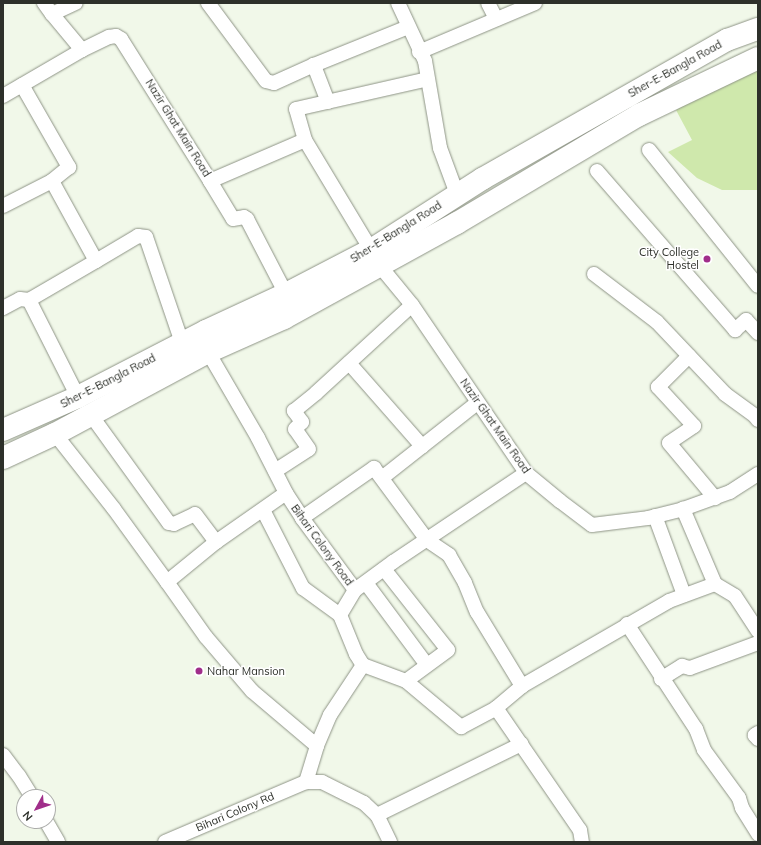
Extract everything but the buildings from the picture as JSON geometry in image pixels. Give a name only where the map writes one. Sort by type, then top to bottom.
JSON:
[{"type":"highway","name":"Sher-E-Bangla Road","points":[[3,458],[55,434],[208,352],[284,318],[376,258],[457,194],[727,40],[758,29]]},
{"type":"highway","name":"Sher-E-Bangla Road","points":[[3,430],[78,397],[182,343],[286,294],[376,258],[495,201],[640,115],[758,58]]},
{"type":"highway","points":[[629,95],[640,115]]},
{"type":"highway","points":[[482,179],[495,201]]},
{"type":"street","points":[[76,3],[48,8],[82,50]]},
{"type":"street","points":[[208,3],[266,81],[274,83],[408,27]]},
{"type":"street","points":[[398,3],[419,52],[425,61],[440,148],[457,194]]},
{"type":"street","points":[[488,3],[496,19]]},
{"type":"street","points":[[419,52],[535,3]]},
{"type":"street","name":"Nazir Ghat Main Road","points":[[3,96],[82,50],[109,36],[116,36],[121,39],[210,181],[305,140],[376,258],[412,305],[477,403],[526,473],[592,525],[654,516],[683,509],[730,492],[758,474]]},
{"type":"street","points":[[314,65],[328,102]]},
{"type":"street","points":[[305,140],[296,109],[428,79]]},
{"type":"street","points":[[3,206],[52,181],[70,167],[22,85]]},
{"type":"street","points":[[649,150],[758,286]]},
{"type":"street","points":[[597,171],[735,330],[746,320],[758,333]]},
{"type":"street","points":[[52,181],[96,261]]},
{"type":"street","points":[[210,181],[233,219],[244,217],[247,219],[286,294]]},
{"type":"street","points":[[3,308],[20,299],[29,300],[138,236],[146,237],[182,343]]},
{"type":"street","points":[[594,274],[657,322],[725,394],[755,416],[758,420]]},
{"type":"street","points":[[29,300],[78,397]]},
{"type":"street","points":[[275,472],[309,450],[294,429],[302,422],[294,411],[412,305]]},
{"type":"street","name":"Bihari Colony Road","points":[[208,352],[286,493],[302,518],[361,586],[340,615]]},
{"type":"street","points":[[689,356],[658,387],[694,426],[669,443],[715,498]]},
{"type":"street","points":[[349,363],[422,446]]},
{"type":"street","points":[[382,478],[477,403]]},
{"type":"street","points":[[91,415],[169,523],[174,524],[195,514],[216,542]]},
{"type":"street","points":[[55,434],[114,509],[206,637],[252,691],[317,746]]},
{"type":"street","points":[[302,518],[374,468],[427,540],[449,556],[465,583],[477,612],[522,686]]},
{"type":"street","points":[[427,665],[361,586],[526,473]]},
{"type":"street","points":[[167,582],[216,542],[286,493]]},
{"type":"street","points":[[683,509],[715,584],[735,596],[758,631]]},
{"type":"street","points":[[263,510],[303,588],[340,615],[356,654],[363,665],[406,681],[461,727],[496,708],[522,686],[627,624],[668,601],[715,584]]},
{"type":"street","points":[[654,516],[684,595]]},
{"type":"street","points":[[384,569],[448,650],[406,681]]},
{"type":"street","points":[[627,624],[696,729],[704,750],[739,798],[742,808],[758,834]]},
{"type":"street","points":[[662,678],[682,666],[690,668],[758,642]]},
{"type":"street","points":[[363,665],[330,715],[317,746],[306,782],[322,782],[364,803],[377,815],[390,842]]},
{"type":"street","points":[[496,708],[580,830],[582,842]]},
{"type":"street","points":[[758,733],[755,735],[758,739]]},
{"type":"street","points":[[377,815],[521,744]]},
{"type":"street","points":[[3,755],[27,789]]},
{"type":"street","name":"Bihari Colony Rd","points":[[165,842],[306,782]]},
{"type":"street","points":[[51,829],[58,842]]},
{"type":"shaded area","points":[[758,71],[758,190],[722,190],[697,178],[668,152],[692,140],[676,110],[716,85]]},
{"type":"place","name":"City College Hostel","points":[[707,259]]},
{"type":"place","name":"Nahar Mansion","points":[[199,671]]}]
